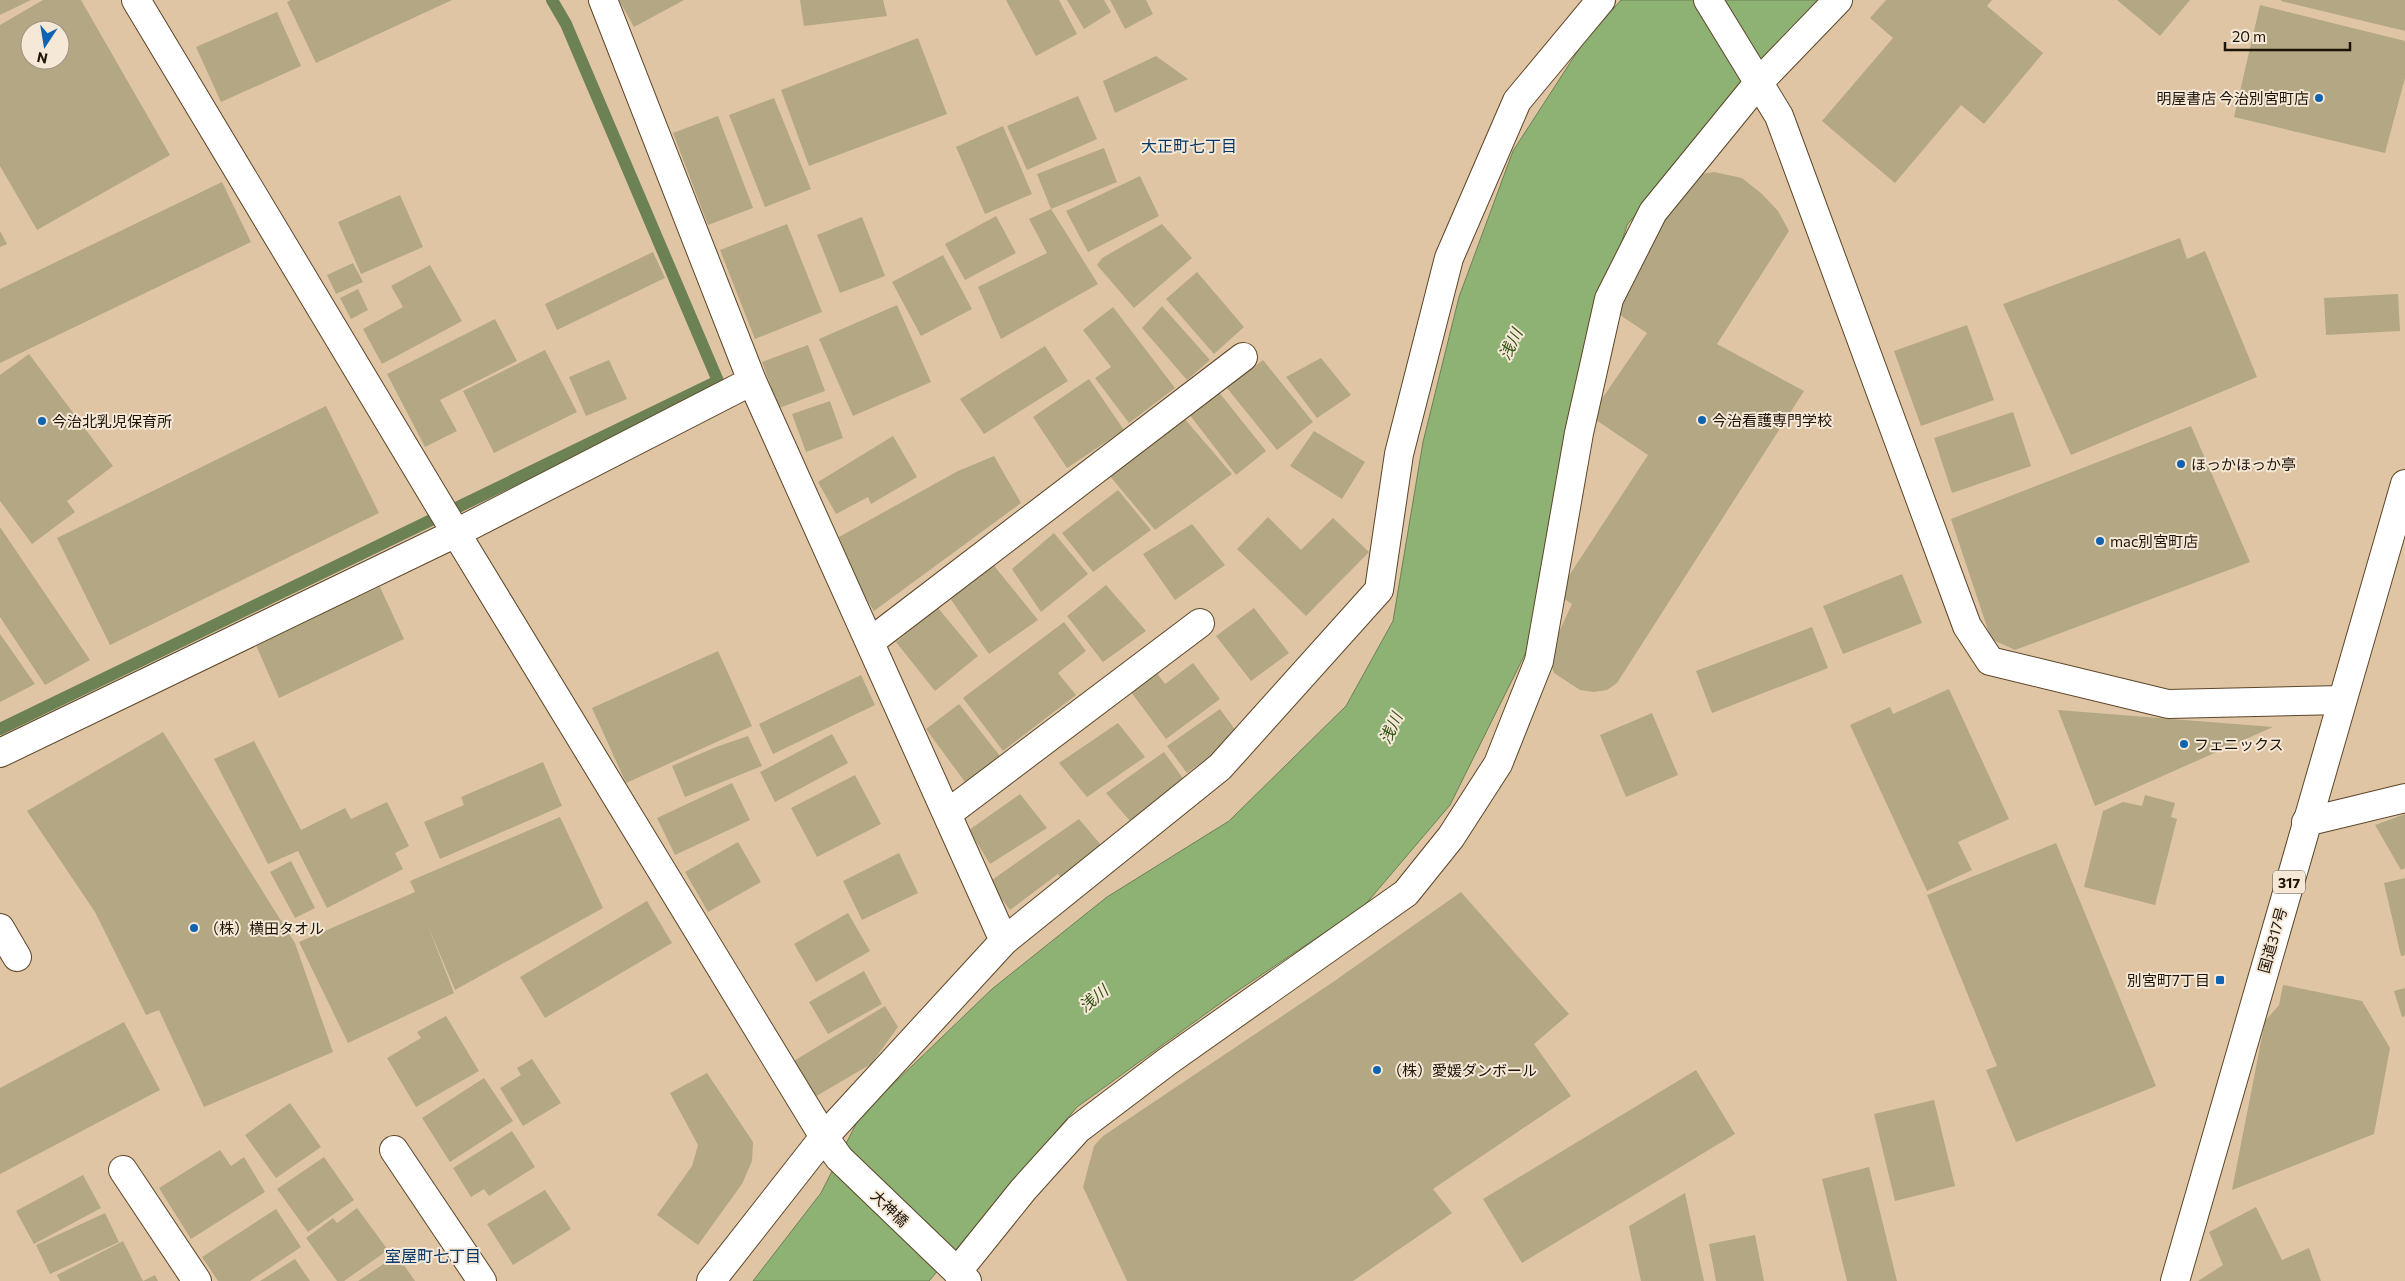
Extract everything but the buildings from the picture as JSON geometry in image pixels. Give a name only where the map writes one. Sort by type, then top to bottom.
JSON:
[{"type":"main road","name":"大神橋","points":[[136,0],[456,533],[831,1147],[955,1270]]},
{"type":"main road","points":[[603,0],[752,381],[1004,941]]},
{"type":"main road","points":[[711,1281],[831,1147],[1004,941],[1220,767],[1379,590],[1399,454],[1449,258],[1517,101],[1601,0]]},
{"type":"main road","points":[[1708,0],[1779,116],[1967,626],[1990,661],[2168,704],[2342,700]]},
{"type":"main road","points":[[955,1270],[1078,1129],[1168,1061],[1406,894],[1451,837],[1498,764],[1539,661],[1580,433],[1609,299],[1653,212],[1754,74],[1838,0]]},
{"type":"main road","points":[[870,642],[1243,357]]},
{"type":"main road","points":[[0,753],[456,533],[752,381]]},
{"type":"main road","name":"国道317号","points":[[2175,1281],[2405,484]]},
{"type":"main road","points":[[947,814],[1200,623]]},
{"type":"main road","points":[[2306,822],[2405,798]]},
{"type":"main road","points":[[0,928],[17,957]]},
{"type":"main road","points":[[394,1150],[482,1281]]},
{"type":"main road","points":[[123,1170],[196,1281]]},
{"type":"water","name":"浅川","points":[[1621,0],[1823,0],[1726,104],[1627,225],[1571,405],[1529,646],[1450,805],[1364,906],[1233,994],[1077,1107],[929,1281],[753,1281],[821,1193],[860,1116],[992,989],[1107,897],[1229,821],[1346,706],[1393,621],[1423,442],[1459,297],[1513,151],[1581,46]]},
{"type":"waterway","points":[[0,729],[718,381],[566,24],[552,0]]},
{"type":"place","name":"明屋書店 今治別宮町店","points":[[2319,98]]},
{"type":"place","name":"今治看護専門学校","points":[[1702,420]]},
{"type":"place","name":"今治北乳児保育所","points":[[42,421]]},
{"type":"place","name":"ほっかほっか亭","points":[[2181,464]]},
{"type":"place","name":"mac別宮町店","points":[[2100,541]]},
{"type":"place","name":"フェニックス","points":[[2184,744]]},
{"type":"place","name":"（株）横田タオル","points":[[194,928]]},
{"type":"place","name":"別宮町7丁目","points":[[2220,980]]},
{"type":"place","name":"（株）愛媛ダンボール","points":[[1377,1070]]},
{"type":"district","name":"大正町七丁目","points":[[1189,145]]},
{"type":"district","name":"室屋町七丁目","points":[[433,1255]]}]
